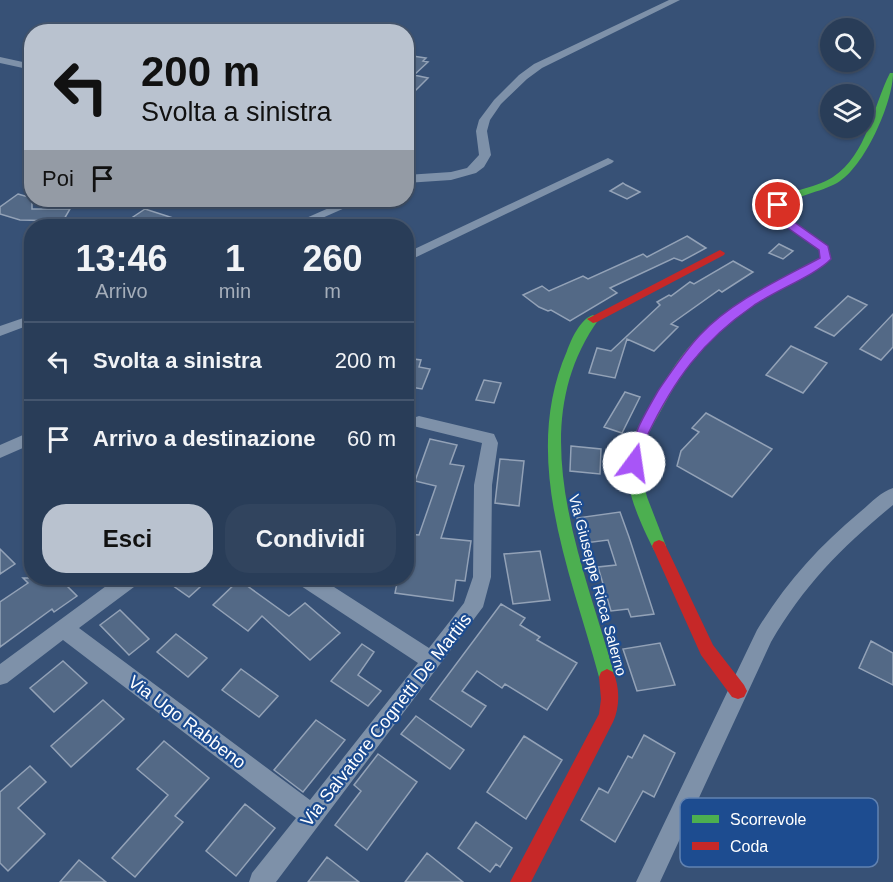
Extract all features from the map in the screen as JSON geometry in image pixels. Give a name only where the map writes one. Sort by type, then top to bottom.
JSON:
[{"type":"street","points":[[414,178],[460,175],[475,170],[485,155],[482,132],[484,122],[496,105],[523,76],[542,64],[676,0]]},
{"type":"street","points":[[0,60],[24,65]]},
{"type":"street","points":[[738,691],[707,650],[662,554],[638,492],[634,463],[636,445],[665,391],[704,338],[725,319],[762,294],[826,259],[824,248],[781,219],[777,214],[777,207],[784,199],[835,180],[847,170],[882,102],[893,75]]},
{"type":"street","points":[[414,254],[608,161]]},
{"type":"street","points":[[311,219],[340,207]]},
{"type":"street","name":"Via Giuseppe Ricca Salerno","points":[[520,882],[606,720],[610,702],[591,620],[556,502],[550,445],[559,389],[579,338],[593,319],[720,253]]},
{"type":"street","points":[[0,331],[24,323]]},
{"type":"street","name":"Via Salvatore Cognetti De Martiis","points":[[261,882],[468,615],[481,585],[483,485],[490,443],[488,438],[473,433],[419,422]]},
{"type":"street","points":[[0,452],[24,441]]},
{"type":"street","points":[[688,798],[764,636],[796,585],[836,541],[893,495]]},
{"type":"street","points":[[0,676],[122,585]]},
{"type":"street","points":[[316,585],[431,660]]},
{"type":"street","name":"Via Ugo Rabbeno","points":[[64,629],[311,816]]},
{"type":"street","points":[[648,882],[680,814]]},
{"type":"building","points":[[414,56],[426,58],[423,61],[428,62],[414,75]]},
{"type":"building","points":[[414,75],[428,78],[414,92]]},
{"type":"building","points":[[623,183],[640,192],[627,199],[610,191]]},
{"type":"building","points":[[18,194],[24,196],[24,207],[70,209],[64,219],[20,220],[0,214],[0,207]]},
{"type":"building","points":[[145,209],[176,219],[130,219]]},
{"type":"building","points":[[687,236],[706,248],[682,261],[674,258],[610,288],[617,293],[570,321],[551,310],[539,307],[523,295],[542,286],[549,291],[583,276],[588,279],[643,254],[647,257]]},
{"type":"building","points":[[779,244],[793,251],[783,259],[769,253]]},
{"type":"building","points":[[733,261],[753,272],[722,292],[719,290],[671,324],[678,327],[654,351],[627,339],[615,378],[589,373],[597,348],[611,351],[660,305],[657,302],[671,296],[690,282],[694,284]]},
{"type":"building","points":[[848,296],[867,305],[834,336],[815,327]]},
{"type":"building","points":[[893,314],[893,347],[881,360],[860,349]]},
{"type":"building","points":[[791,346],[827,363],[803,393],[766,375]]},
{"type":"building","points":[[414,359],[421,360],[419,367],[430,369],[422,389],[414,388]]},
{"type":"building","points":[[484,380],[501,383],[494,403],[476,400]]},
{"type":"building","points":[[625,392],[640,397],[622,433],[604,427]]},
{"type":"building","points":[[706,413],[772,449],[732,497],[677,466],[681,451],[699,432],[692,428]]},
{"type":"building","points":[[430,439],[457,445],[450,464],[464,466],[441,538],[471,541],[465,581],[456,580],[453,601],[395,593],[397,585],[414,585],[414,535],[419,535],[436,486],[415,481]]},
{"type":"building","points":[[571,446],[601,449],[600,474],[570,471]]},
{"type":"building","points":[[500,459],[524,461],[519,506],[495,503]]},
{"type":"building","points":[[620,512],[654,614],[631,617],[628,609],[611,611],[598,567],[616,565],[608,540],[585,543],[577,518]]},
{"type":"building","points":[[0,549],[15,564],[0,574]]},
{"type":"building","points":[[540,551],[550,600],[513,604],[504,554]]},
{"type":"building","points":[[25,585],[66,585],[77,596],[54,612],[52,609],[0,647],[0,602]]},
{"type":"building","points":[[172,585],[202,585],[189,597]]},
{"type":"building","points":[[234,585],[246,585],[289,616],[305,603],[340,633],[310,660],[262,616],[248,631],[213,605]]},
{"type":"building","points":[[501,604],[525,618],[520,625],[540,637],[537,640],[577,663],[547,710],[505,684],[502,688],[477,671],[462,691],[486,706],[471,727],[430,699]]},
{"type":"building","points":[[120,610],[149,639],[129,655],[100,625]]},
{"type":"building","points":[[176,634],[207,658],[188,677],[157,652]]},
{"type":"building","points":[[871,641],[893,653],[893,685],[859,668]]},
{"type":"building","points":[[660,643],[675,685],[637,691],[623,649]]},
{"type":"building","points":[[362,644],[374,652],[358,675],[381,691],[368,706],[331,681]]},
{"type":"building","points":[[63,661],[87,683],[54,712],[30,688]]},
{"type":"building","points":[[241,669],[278,696],[259,717],[222,690]]},
{"type":"building","points":[[103,700],[124,719],[71,767],[51,746]]},
{"type":"building","points":[[416,716],[464,750],[450,769],[401,734]]},
{"type":"building","points":[[316,720],[345,740],[303,792],[274,770]]},
{"type":"building","points":[[644,735],[675,753],[654,797],[643,791],[615,842],[581,820],[599,788],[608,793],[628,756],[632,758]]},
{"type":"building","points":[[524,736],[562,760],[526,819],[487,792]]},
{"type":"building","points":[[164,741],[209,778],[175,816],[183,822],[135,877],[112,858],[168,795],[137,769]]},
{"type":"building","points":[[378,754],[417,782],[367,850],[335,825],[361,791],[354,785]]},
{"type":"building","points":[[30,766],[46,782],[18,808],[45,834],[8,871],[0,863],[0,792]]},
{"type":"building","points":[[245,804],[275,828],[236,876],[206,851]]},
{"type":"building","points":[[476,822],[512,848],[500,867],[496,864],[490,872],[458,848]]},
{"type":"building","points":[[427,853],[463,882],[405,882]]},
{"type":"building","points":[[327,857],[359,882],[308,882]]},
{"type":"building","points":[[79,860],[106,882],[60,882]]},
{"type":"traffic: fast","points":[[659,546],[643,507],[635,477],[635,451],[644,428],[678,370],[706,336],[748,303],[826,259],[824,248],[781,219],[776,207],[789,197],[835,180],[845,172],[854,161],[870,132],[893,75]]},
{"type":"traffic: fast","points":[[593,319],[582,332],[574,347],[563,380],[556,420],[554,458],[565,531],[607,677]]},
{"type":"traffic: jam","points":[[593,319],[720,253]]},
{"type":"traffic: jam","points":[[659,546],[707,650],[738,691]]},
{"type":"traffic: jam","points":[[520,882],[607,716],[610,699],[607,677]]},
{"type":"route","points":[[634,463],[634,453],[639,439],[655,408],[674,376],[704,338],[725,319],[762,294],[826,259],[824,248],[778,216],[776,212],[778,205]]}]
